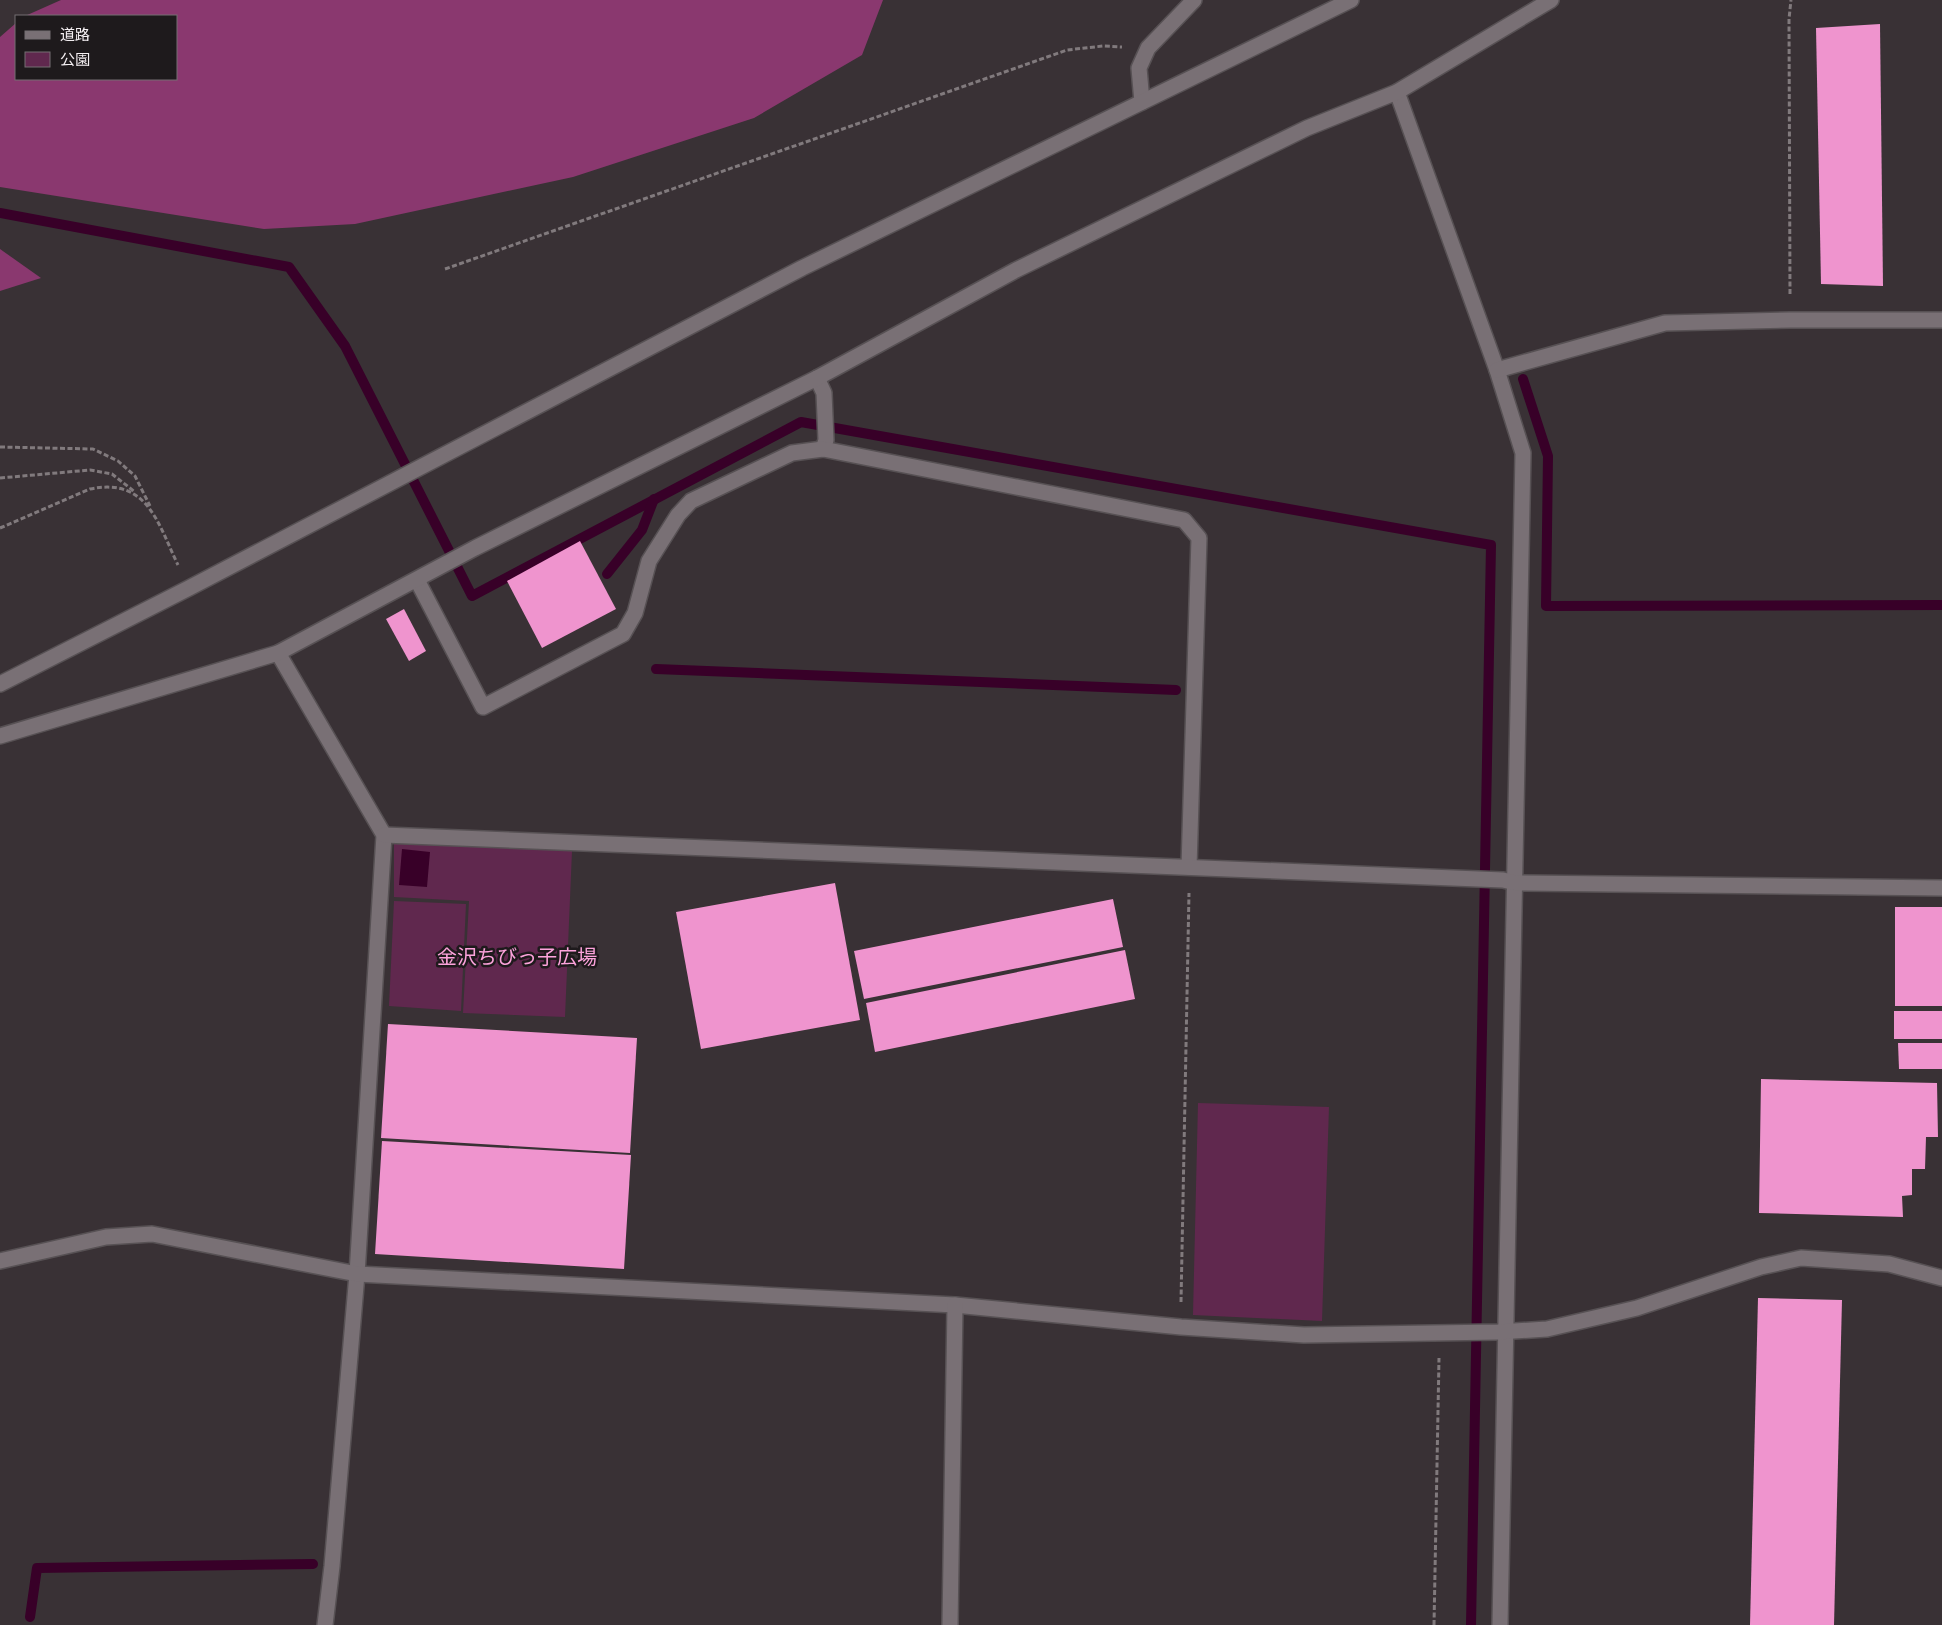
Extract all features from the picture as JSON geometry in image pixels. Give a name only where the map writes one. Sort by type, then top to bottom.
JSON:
[{"type":"street","points":[[1142,102],[1139,68],[1148,48],[1194,0]]},
{"type":"street","points":[[0,684],[390,484],[802,268],[1351,0]]},
{"type":"street","points":[[0,736],[278,653],[475,548],[817,378],[1025,266],[1307,128],[1397,92],[1551,0]]},
{"type":"street","points":[[1397,92],[1497,370],[1523,453],[1509,881],[1502,1332],[1500,1625]]},
{"type":"street","points":[[1497,370],[1666,324],[1790,320],[1942,320]]},
{"type":"street","points":[[817,378],[824,393],[825,445]]},
{"type":"street","points":[[416,580],[483,707],[623,634],[635,613],[649,561],[678,515],[691,501],[792,453],[825,445],[1184,520],[1199,538],[1189,867]]},
{"type":"street","points":[[278,653],[384,835],[357,1274],[332,1566],[325,1625]]},
{"type":"street","points":[[384,835],[1509,881],[1942,888]]},
{"type":"street","points":[[0,1261],[106,1237],[152,1234],[357,1274],[955,1305],[1181,1327],[1304,1335],[1502,1332],[1547,1329],[1637,1308],[1761,1267],[1801,1258],[1889,1264],[1942,1278]]},
{"type":"street","points":[[950,1625],[955,1305]]},
{"type":"path","points":[[1790,320],[1789,19],[1791,0]]},
{"type":"path","points":[[445,269],[1067,50],[1103,46],[1148,48]]},
{"type":"path","points":[[0,447],[93,449],[118,461],[135,476],[189,588]]},
{"type":"path","points":[[0,478],[90,470],[112,474],[142,499],[154,515]]},
{"type":"path","points":[[0,528],[90,489],[103,486],[123,488],[142,499]]},
{"type":"path","points":[[1181,1327],[1189,867]]},
{"type":"path","points":[[1434,1625],[1439,1332]]},
{"type":"green space","name":"金沢ちびっ子広場","points":[[394,842],[572,851],[565,1017],[463,1013],[469,901],[394,897]]},
{"type":"green space","points":[[394,901],[466,904],[461,1011],[389,1006]]},
{"type":"green space","points":[[1198,1103],[1329,1107],[1322,1321],[1193,1315]]},
{"type":"shaded area","points":[[61,0],[883,0],[862,55],[754,118],[573,177],[355,224],[264,229],[0,187],[0,37],[15,24],[15,80],[178,80],[178,15],[27,15]]},
{"type":"shaded area","points":[[0,249],[41,278],[0,291]]},
{"type":"shaded area","points":[[402,849],[430,852],[427,887],[399,885]]},
{"type":"building","points":[[1880,24],[1883,286],[1821,284],[1816,28]]},
{"type":"building","points":[[580,541],[616,609],[542,648],[507,581]]},
{"type":"building","points":[[404,609],[426,651],[409,661],[386,619]]},
{"type":"building","points":[[835,883],[860,1020],[701,1049],[676,912]]},
{"type":"building","points":[[1113,899],[1123,947],[864,999],[854,951]]},
{"type":"building","points":[[1895,907],[1942,907],[1942,1006],[1895,1006]]},
{"type":"building","points":[[1125,950],[1135,999],[875,1052],[866,1003]]},
{"type":"building","points":[[1894,1011],[1942,1011],[1942,1039],[1894,1039]]},
{"type":"building","points":[[388,1024],[637,1038],[630,1153],[381,1138]]},
{"type":"building","points":[[1898,1043],[1942,1043],[1942,1069],[1899,1069]]},
{"type":"building","points":[[1761,1079],[1937,1083],[1938,1137],[1926,1137],[1925,1169],[1912,1169],[1912,1195],[1902,1196],[1903,1217],[1759,1213]]},
{"type":"building","points":[[382,1141],[631,1155],[624,1269],[375,1254]]},
{"type":"building","points":[[1758,1298],[1842,1300],[1834,1625],[1750,1625]]},
{"type":"waterway","points":[[0,213],[289,267],[345,346],[472,596],[801,422],[1491,545],[1471,1625]]},
{"type":"waterway","points":[[1523,379],[1548,456],[1546,606],[1942,605]]},
{"type":"waterway","points":[[607,574],[642,530],[654,499]]},
{"type":"waterway","points":[[656,669],[1176,690]]},
{"type":"waterway","points":[[30,1617],[37,1568],[313,1564]]}]
